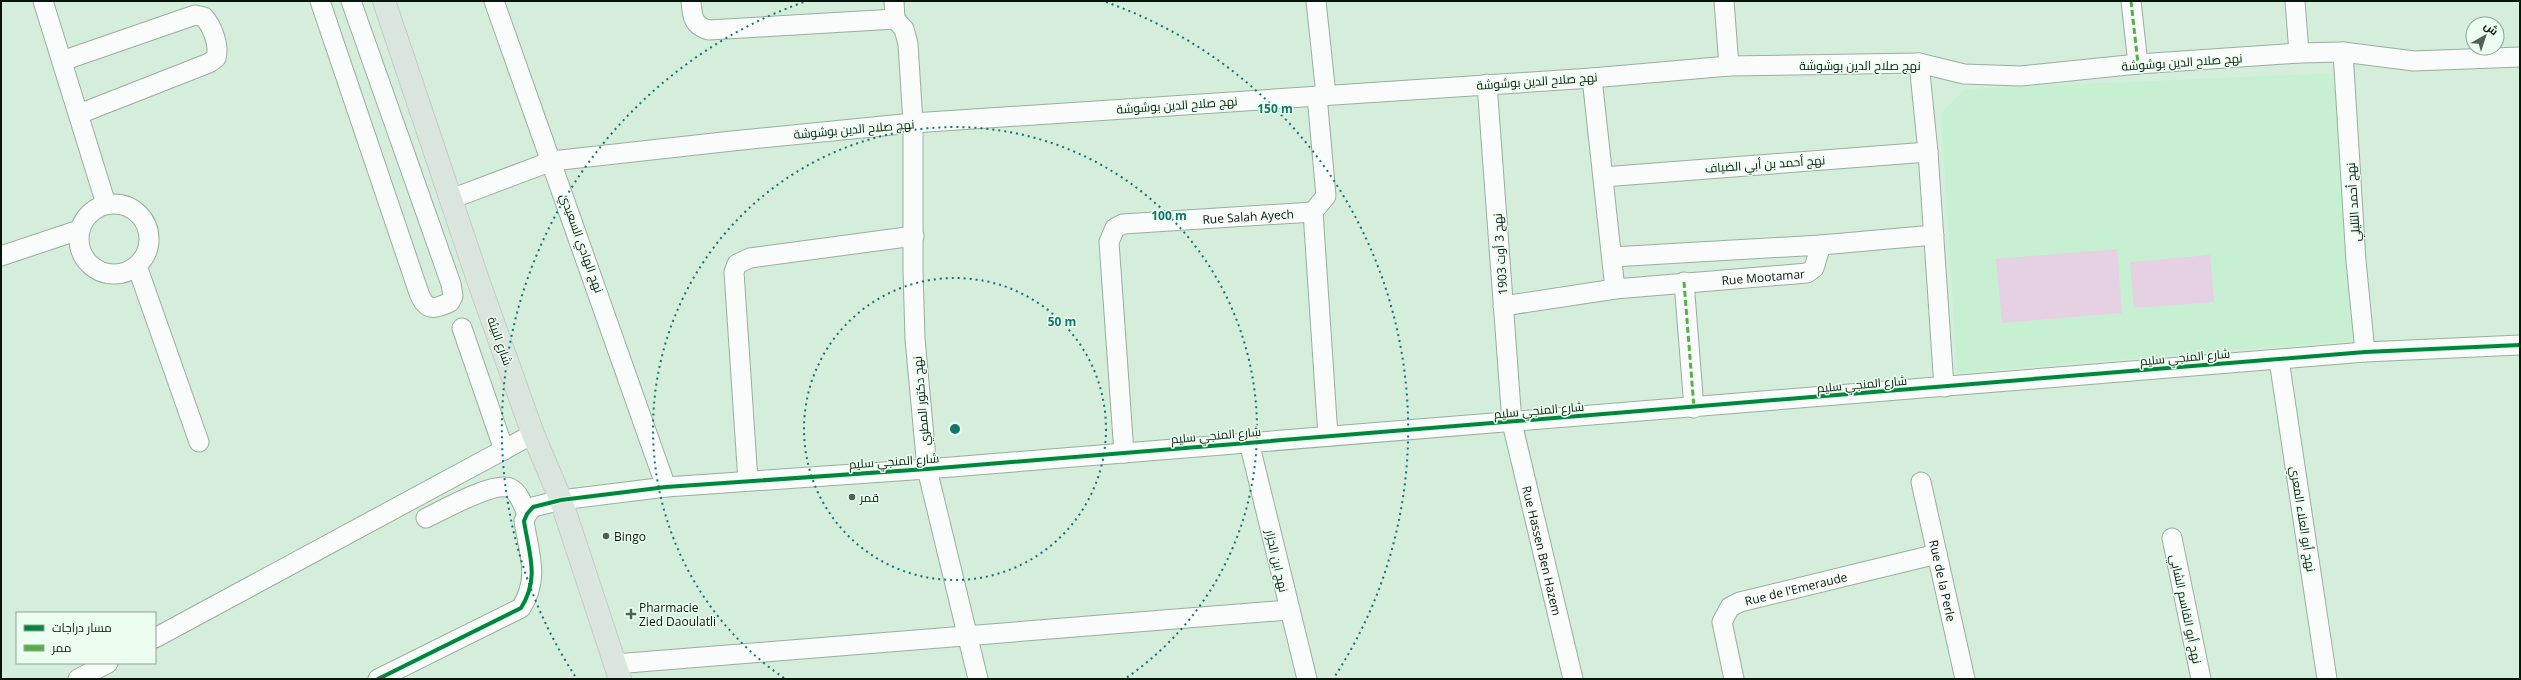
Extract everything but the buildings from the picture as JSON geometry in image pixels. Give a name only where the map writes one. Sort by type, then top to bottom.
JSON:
[{"type":"main road","name":"شارع البيئة","points":[[384,1],[533,434],[561,500],[618,671]]},
{"type":"street","points":[[43,1],[106,204]]},
{"type":"street","points":[[320,1],[419,293],[423,303],[431,308],[440,307],[450,302],[453,296],[451,284],[351,1]]},
{"type":"street","name":"نهج الهادي السعيدي","points":[[494,1],[552,161],[666,487]]},
{"type":"street","points":[[691,1],[692,16],[696,24],[709,30],[894,10]]},
{"type":"street","points":[[1316,1],[1326,196],[1313,212],[1328,436]]},
{"type":"street","points":[[1724,1],[1729,66]]},
{"type":"street","points":[[2131,1],[2138,64]]},
{"type":"street","points":[[2296,1],[2299,53]]},
{"type":"street","name":"نهج دكتور المطري","points":[[894,10],[904,29],[908,44],[913,124],[913,270],[915,339],[926,469],[978,679]]},
{"type":"street","points":[[62,61],[195,15],[204,17],[208,22],[218,51],[216,58],[209,63],[79,114]]},
{"type":"street","name":"نهج صلاح الدين بوشوشة","points":[[451,199],[552,161],[913,124],[1592,78],[1729,66],[1919,63],[1964,74],[2021,76],[2138,64],[2299,53],[2343,52],[2414,61],[2520,56]]},
{"type":"street","name":"نهج أحمد التليلي","points":[[2343,52],[2356,261],[2365,352]]},
{"type":"street","points":[[1919,63],[1928,152],[1944,387]]},
{"type":"street","points":[[1592,78],[1615,289]]},
{"type":"street","name":"نهج 3 أوت 1903","points":[[1487,84],[1512,423]]},
{"type":"street","name":"نهج أحمد بن أبي الضياف","points":[[1603,177],[1928,152]]},
{"type":"street","points":[[115,203],[131,208],[144,219],[149,236],[149,244],[143,260],[137,266],[118,274],[109,274],[91,266],[80,249],[79,230],[89,213],[106,204],[115,203]]},
{"type":"street","name":"Rue Salah Ayech","points":[[1124,453],[1109,242],[1115,228],[1123,224],[1313,212]]},
{"type":"street","points":[[1,256],[79,230]]},
{"type":"street","points":[[1612,257],[1821,246],[1934,235]]},
{"type":"street","points":[[748,481],[734,272],[737,264],[750,258],[914,236]]},
{"type":"street","name":"Rue Mootamar","points":[[1504,306],[1615,289],[1684,282],[1807,273],[1814,268],[1821,246]]},
{"type":"street","points":[[137,266],[199,442]]},
{"type":"street","points":[[1684,282],[1694,408]]},
{"type":"street","points":[[462,328],[504,450]]},
{"type":"street","name":"شارع المنجي سليم","points":[[527,514],[533,507],[561,500],[666,487],[926,469],[1249,442],[1512,423],[2365,352],[2520,345]]},
{"type":"street","name":"نهج أبو العلاء المعري","points":[[2279,360],[2327,679]]},
{"type":"street","name":"Rue Hassen Ben Hazem","points":[[1512,423],[1573,679]]},
{"type":"street","points":[[156,637],[533,434]]},
{"type":"street","name":"نهج ابن الجزار","points":[[1249,442],[1288,610],[1307,679]]},
{"type":"street","name":"Rue de la Perle","points":[[1921,482],[1965,679]]},
{"type":"street","points":[[378,679],[521,608],[530,594],[533,580],[524,521],[527,514],[517,493],[511,489],[494,488],[426,518]]},
{"type":"street","name":"نهج أبو القاسم الشابي","points":[[2172,538],[2201,679]]},
{"type":"street","name":"Rue de l'Emeraude","points":[[1734,679],[1722,622],[1730,607],[1740,602],[1937,554]]},
{"type":"street","points":[[618,671],[968,636],[1288,610]]},
{"type":"street","points":[[78,679],[106,664]]},
{"type":"shaded area","points":[[2336,73],[2353,341],[1957,373],[1941,113],[1965,89]]},
{"type":"shaded area","points":[[2117,249],[2122,313],[2002,323],[1996,259]]},
{"type":"shaded area","points":[[2210,255],[2214,302],[2134,308],[2130,262]]},
{"type":"marked path","points":[[2131,1],[2138,64]]},
{"type":"marked path","points":[[1684,282],[1694,408]]},
{"type":"cycle path","points":[[378,679],[521,608],[527,597],[532,576],[532,566],[524,521],[527,514],[533,507],[561,500],[666,487],[927,469],[2365,352],[2520,345]]},
{"type":"place","name":"قمر","points":[[852,497]]},
{"type":"place","name":"Bingo","points":[[606,536]]},
{"type":"place","name":"Pharmacie Zied Daoulatli","points":[[631,614]]}]
